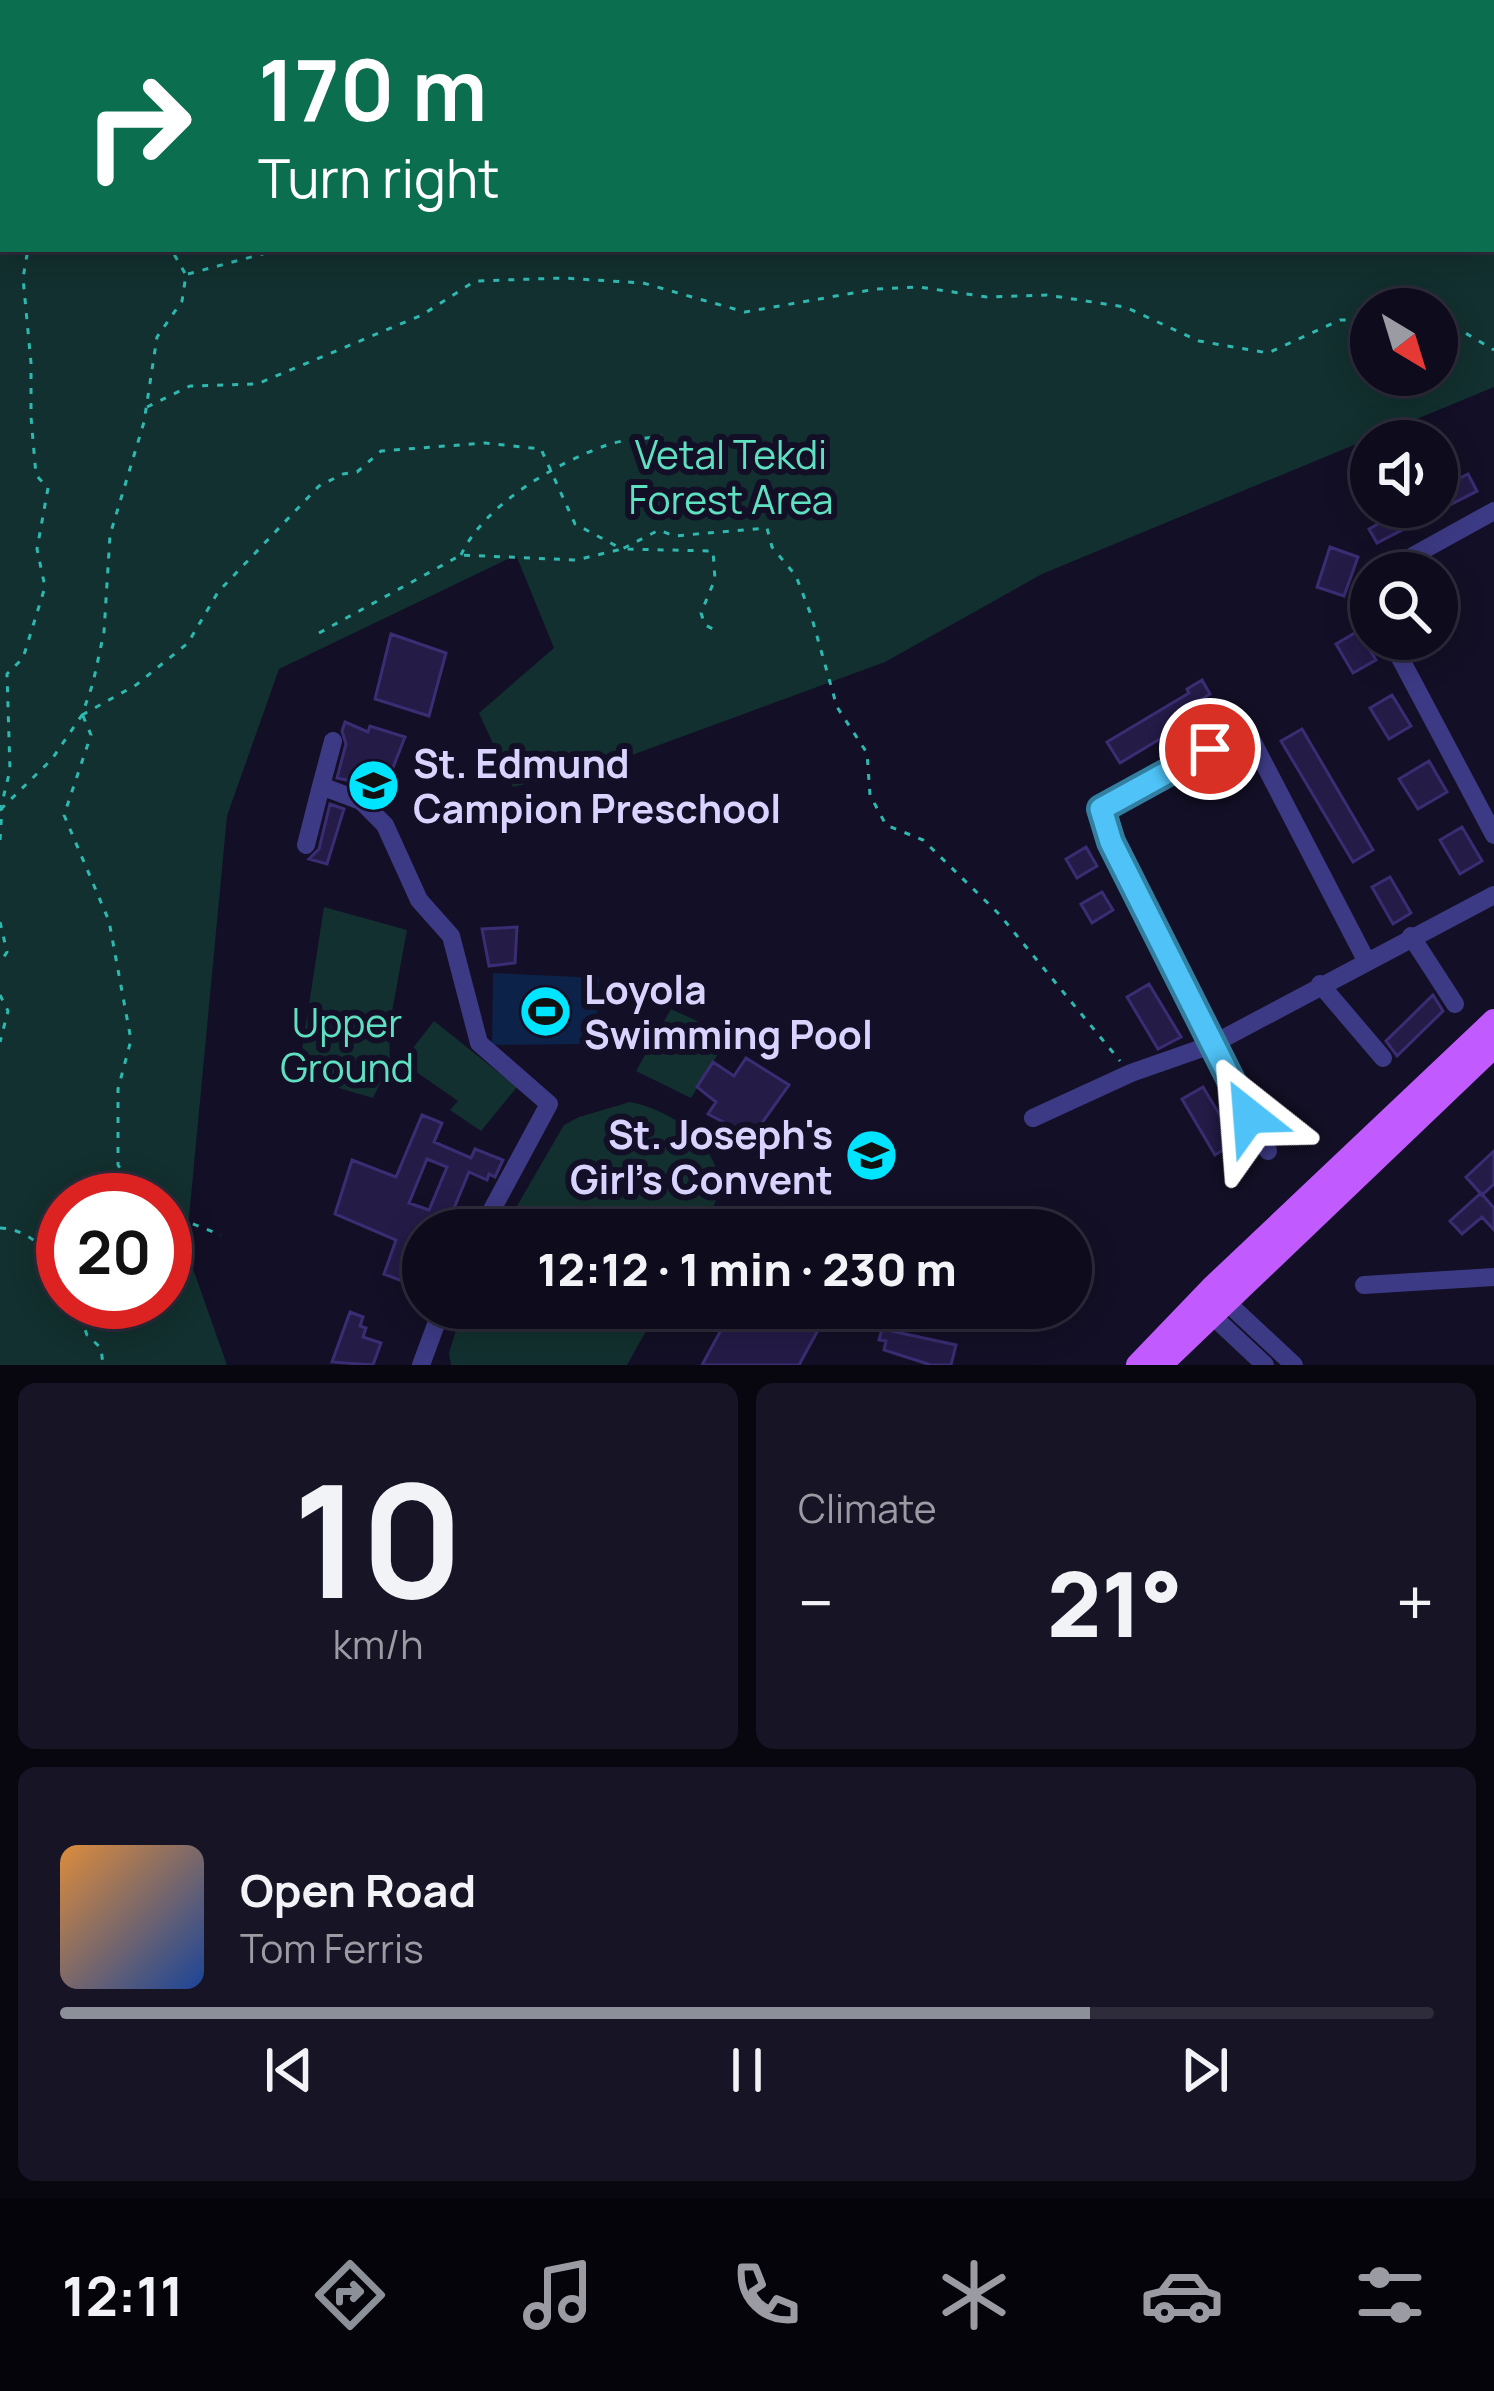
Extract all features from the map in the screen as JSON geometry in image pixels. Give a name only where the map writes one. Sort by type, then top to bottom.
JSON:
[{"type":"main road","points":[[1138,1365],[1212,1302],[1494,1021]]},
{"type":"main road","points":[[1249,1266],[1494,1046]]},
{"type":"main road","points":[[1160,1365],[1212,1302]]},
{"type":"street","points":[[1420,552],[1494,511]]},
{"type":"street","points":[[1401,660],[1494,835]]},
{"type":"street","points":[[1268,1151],[1111,842],[1101,809],[1246,729],[1366,960]]},
{"type":"street","points":[[306,845],[333,741]]},
{"type":"street","points":[[321,785],[361,801],[385,825],[419,899],[452,936],[479,1043],[550,1104],[492,1209]]},
{"type":"street","points":[[1033,1118],[1131,1073],[1211,1045],[1494,895]]},
{"type":"street","points":[[1411,936],[1455,1004]]},
{"type":"street","points":[[1320,984],[1383,1058]]},
{"type":"street","points":[[1364,1285],[1494,1276]]},
{"type":"street","points":[[1212,1302],[1265,1365]]},
{"type":"street","points":[[1212,1302],[1294,1365]]},
{"type":"street","points":[[422,1365],[435,1329]]},
{"type":"path","points":[[0,840],[10,770],[8,674],[23,658],[45,587],[38,549],[48,488],[36,475],[23,278],[27,252]]},
{"type":"path","points":[[1,810],[52,759],[82,715],[104,632],[110,535],[147,407],[157,337],[182,301],[186,274],[173,252]]},
{"type":"path","points":[[186,274],[270,252]]},
{"type":"path","points":[[147,407],[190,386],[257,384],[422,315],[475,281],[562,278],[643,283],[745,312],[876,289],[919,287],[987,297],[1047,295],[1125,307],[1199,341],[1268,352],[1340,320],[1350,320]]},
{"type":"path","points":[[1458,330],[1494,350]]},
{"type":"path","points":[[461,555],[468,539],[494,509],[551,470],[608,445],[662,436]]},
{"type":"path","points":[[82,715],[136,685],[188,643],[218,592],[300,502],[319,486],[357,472],[382,452],[485,443],[541,449],[575,524],[622,549],[713,551],[715,579],[701,613],[705,625],[717,631]]},
{"type":"path","points":[[319,633],[461,555],[576,560],[622,549],[659,530],[674,536],[698,530],[767,528],[772,547],[796,576],[812,615],[837,707],[867,753],[870,795],[886,825],[923,840],[1000,914],[1131,1073]]},
{"type":"path","points":[[82,715],[91,735],[64,815],[109,921],[131,1040],[118,1089],[118,1165],[124,1173]]},
{"type":"path","points":[[0,922],[7,952],[0,963]]},
{"type":"path","points":[[0,995],[8,1011],[0,1042]]},
{"type":"path","points":[[192,1224],[221,1235]]},
{"type":"path","points":[[0,1228],[16,1228],[36,1242]]},
{"type":"path","points":[[85,1329],[101,1348],[104,1365]]},
{"type":"green space","name":"Vetal Tekdi Forest Area","points":[[0,252],[1494,252],[1494,387],[1414,420],[1350,420],[1350,447],[1042,574],[885,662],[613,762],[513,787],[479,713],[554,648],[516,555],[279,669],[227,816],[192,1186],[192,1173],[36,1173],[36,1329],[192,1329],[192,1266],[227,1365],[0,1365]]},
{"type":"green space","name":"Upper Ground","points":[[324,907],[407,930],[389,1028],[390,1063],[373,1098],[298,1076]]},
{"type":"green space","points":[[671,1009],[729,1036],[691,1098],[636,1071]]},
{"type":"green space","points":[[434,1021],[517,1087],[481,1131],[450,1110],[458,1101],[402,1062]]},
{"type":"green space","points":[[630,1102],[684,1126],[705,1147],[718,1174],[712,1209],[515,1209],[564,1125]]},
{"type":"green space","points":[[456,1329],[647,1329],[627,1365],[451,1365],[449,1353]]},
{"type":"water","name":"Loyola Swimming Pool","points":[[493,973],[599,978],[595,1044],[492,1045]]},
{"type":"building","points":[[1468,474],[1477,491],[1458,501],[1458,479]]},
{"type":"building","points":[[1401,528],[1402,530],[1377,543],[1369,529]]},
{"type":"building","points":[[1330,547],[1350,554],[1344,596],[1317,587]]},
{"type":"building","points":[[391,634],[446,653],[429,716],[375,699]]},
{"type":"building","points":[[1350,636],[1350,660],[1376,660],[1353,673],[1336,644]]},
{"type":"building","points":[[1202,680],[1210,694],[1187,709],[1193,719],[1120,763],[1107,742],[1189,693],[1187,689]]},
{"type":"building","points":[[1392,695],[1411,726],[1389,739],[1370,708]]},
{"type":"building","points":[[345,722],[368,732],[370,726],[405,737],[385,788],[337,778],[346,744]]},
{"type":"building","points":[[1302,729],[1373,850],[1353,862],[1281,741]]},
{"type":"building","points":[[1429,761],[1447,792],[1418,809],[1399,779]]},
{"type":"building","points":[[330,804],[344,809],[327,864],[309,859],[319,849]]},
{"type":"building","points":[[1462,827],[1482,861],[1460,874],[1440,840]]},
{"type":"building","points":[[1086,847],[1097,866],[1077,878],[1066,859]]},
{"type":"building","points":[[1390,877],[1411,913],[1393,924],[1372,887]]},
{"type":"building","points":[[1102,892],[1113,910],[1092,923],[1081,904]]},
{"type":"building","points":[[517,927],[515,963],[489,966],[482,929]]},
{"type":"building","points":[[1149,984],[1181,1037],[1158,1049],[1127,997]]},
{"type":"building","points":[[1433,995],[1443,1011],[1397,1056],[1386,1041]]},
{"type":"building","points":[[746,1058],[789,1085],[752,1137],[708,1114],[716,1102],[697,1087],[713,1062],[734,1076]]},
{"type":"building","points":[[1203,1087],[1236,1142],[1215,1155],[1182,1099]]},
{"type":"building","points":[[422,1115],[442,1123],[434,1142],[471,1158],[475,1149],[503,1160],[495,1177],[489,1174],[487,1180],[469,1172],[454,1209],[429,1209],[447,1167],[427,1159],[409,1203],[426,1209],[402,1209],[402,1281],[384,1274],[396,1240],[335,1214],[352,1160],[396,1177]]},
{"type":"building","points":[[1494,1151],[1494,1184],[1482,1195],[1466,1177]]},
{"type":"building","points":[[1481,1193],[1494,1208],[1494,1230],[1482,1217],[1462,1234],[1450,1221]]},
{"type":"building","points":[[350,1312],[363,1317],[363,1337],[381,1343],[373,1365],[332,1362]]},
{"type":"building","points":[[722,1329],[819,1329],[799,1365],[702,1365]]},
{"type":"building","points":[[882,1329],[956,1345],[951,1365],[931,1365],[884,1350],[886,1341],[879,1340]]},
{"type":"place","name":"St. Edmund Campion Preschool","points":[[374,785]]},
{"type":"place","name":"Loyola Swimming Pool","points":[[545,1011]]},
{"type":"place","name":"St. Joseph's Girl's Convent","points":[[872,1156]]},
{"type":"route","points":[[1210,749],[1101,809],[1111,842],[1249,1116]]}]
